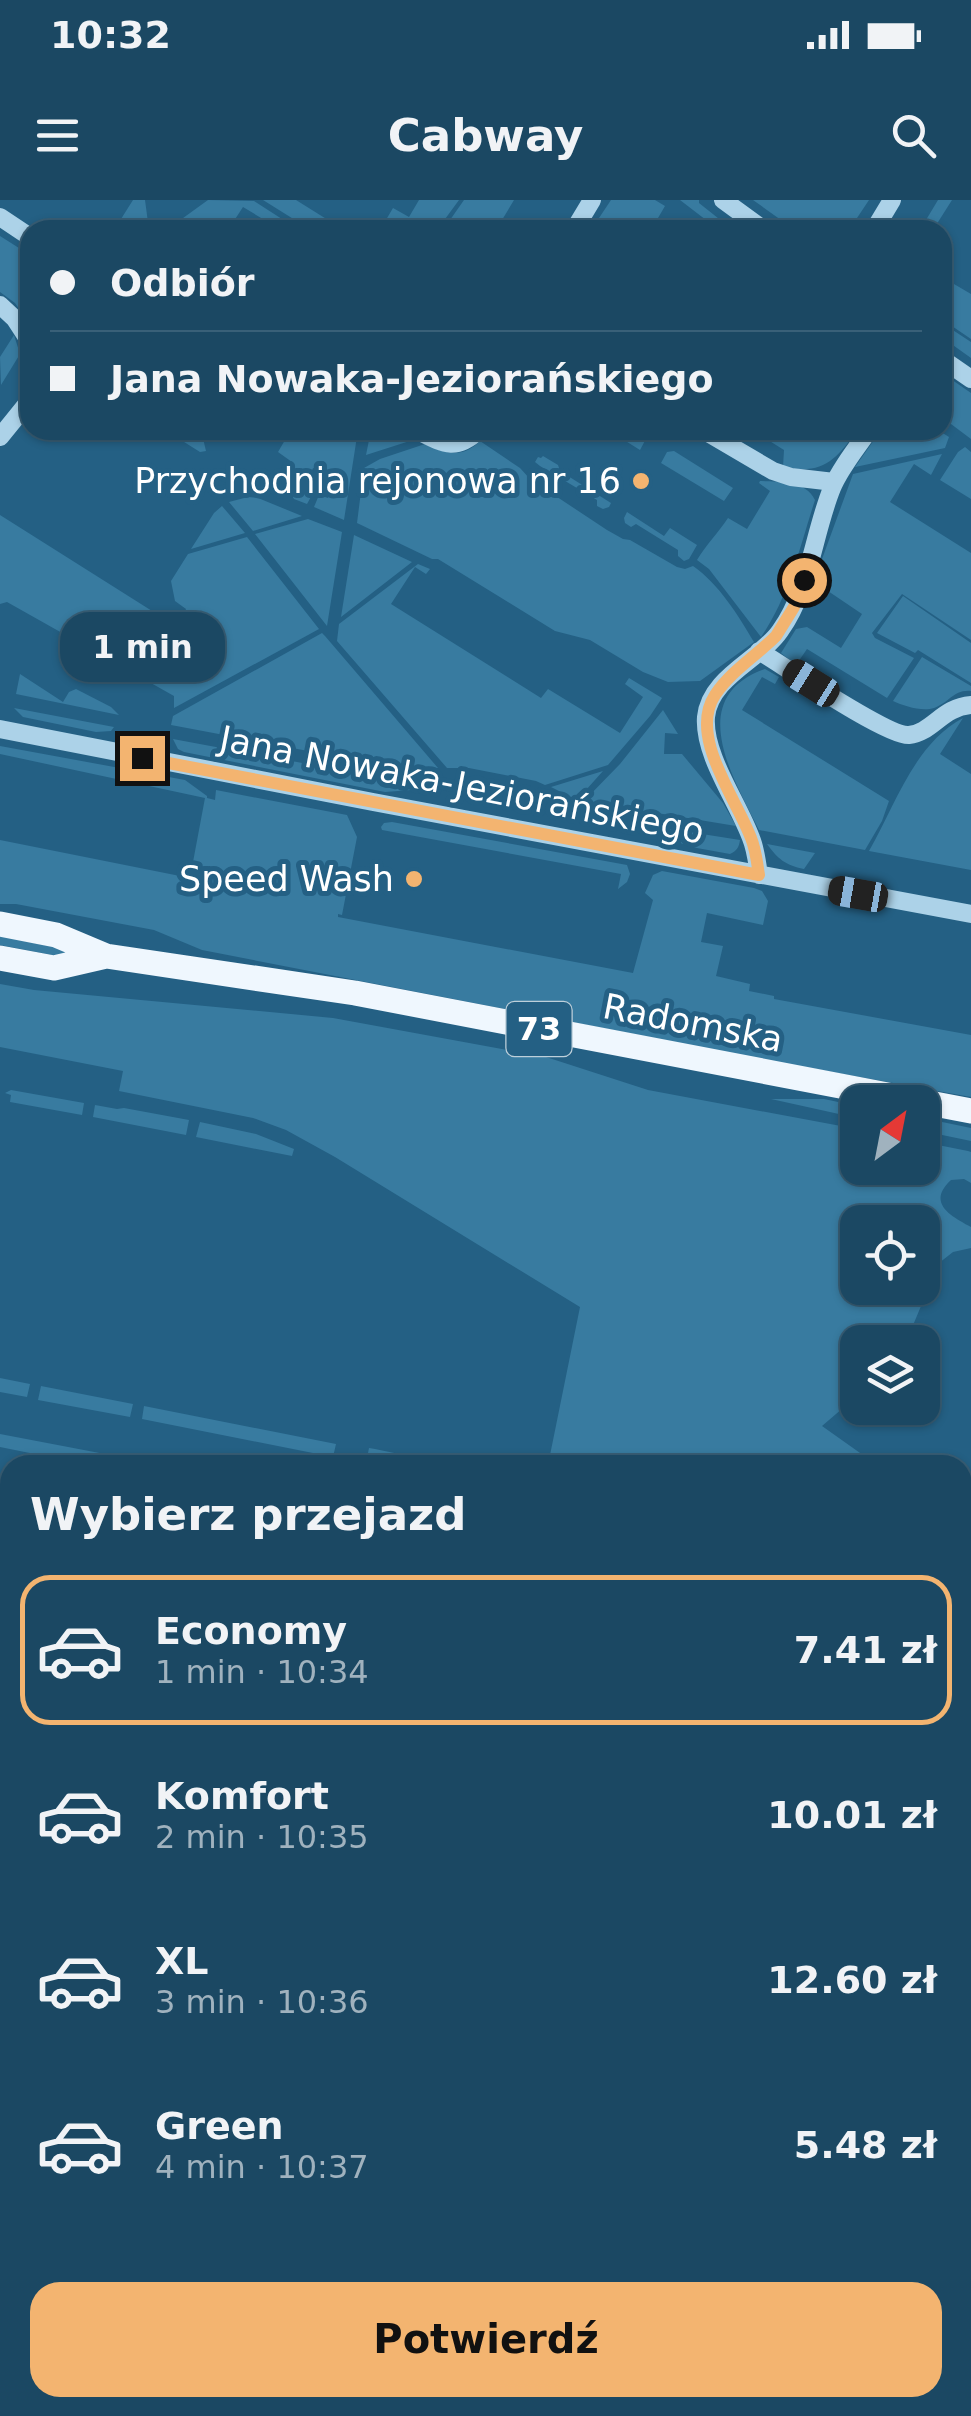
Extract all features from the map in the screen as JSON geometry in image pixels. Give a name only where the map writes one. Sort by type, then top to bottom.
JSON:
[{"type":"main road","name":"Radomska","points":[[0,924],[56,936],[106,956],[355,994],[971,1111]]},
{"type":"main road","name":"Radomska","points":[[0,958],[54,968],[106,956]]},
{"type":"street","points":[[724,200],[751,220]]},
{"type":"street","points":[[0,305],[20,327]]},
{"type":"street","points":[[0,436],[20,412]]},
{"type":"street","points":[[437,440],[450,446],[466,440]]},
{"type":"street","points":[[720,440],[773,471],[834,482]]},
{"type":"street","points":[[759,875],[750,835],[710,747],[708,707],[720,688],[776,636],[794,607],[834,482],[862,440]]},
{"type":"street","points":[[760,651],[900,735],[916,733],[952,709],[971,705]]},
{"type":"street","name":"Jana Nowaka-Jeziorańskiego","points":[[0,728],[971,914]]},
{"type":"shaded area","points":[[133,200],[145,200],[148,220],[121,219]]},
{"type":"shaded area","points":[[208,200],[254,201],[283,220],[264,220],[243,207],[235,220],[180,220]]},
{"type":"shaded area","points":[[263,200],[296,200],[328,220],[295,220]]},
{"type":"shaded area","points":[[419,200],[459,200],[444,220],[386,220],[393,208],[409,217]]},
{"type":"shaded area","points":[[464,200],[514,200],[502,220],[450,220]]},
{"type":"shaded area","points":[[611,200],[655,200],[665,206],[657,220],[598,220]]},
{"type":"shaded area","points":[[680,200],[699,200],[720,220],[706,220]]},
{"type":"shaded area","points":[[753,200],[869,200],[856,220],[781,220]]},
{"type":"shaded area","points":[[938,200],[952,200],[939,220],[926,220]]},
{"type":"shaded area","points":[[0,236],[20,249],[20,310],[0,292]]},
{"type":"shaded area","points":[[952,283],[971,294],[971,339],[952,326]]},
{"type":"shaded area","points":[[952,330],[971,342],[971,358],[952,344]]},
{"type":"shaded area","points":[[14,335],[20,354],[1,385],[0,357]]},
{"type":"shaded area","points":[[952,380],[971,393],[971,439],[952,425]]},
{"type":"shaded area","points":[[181,440],[203,440],[206,451],[200,452]]},
{"type":"shaded area","points":[[285,440],[356,440],[344,520],[314,507],[319,495],[328,498],[335,476],[313,468],[305,489],[313,493],[307,504],[294,499],[282,479],[292,462],[278,452]]},
{"type":"shaded area","points":[[369,440],[413,440],[366,455]]},
{"type":"shaded area","points":[[624,440],[645,440],[640,450]]},
{"type":"shaded area","points":[[768,440],[850,440],[827,463],[809,469],[783,467],[784,450]]},
{"type":"shaded area","points":[[874,440],[948,440],[945,448],[855,467]]},
{"type":"shaded area","points":[[480,441],[607,530],[677,567],[693,566],[720,591],[754,642],[700,681],[668,682],[643,672],[590,640],[555,631],[438,559],[357,523],[364,468],[425,444],[454,453]]},
{"type":"shaded area","points":[[965,447],[971,452],[971,499],[940,480]]},
{"type":"shaded area","points":[[674,451],[733,488],[724,501],[661,463],[667,452]]},
{"type":"shaded area","points":[[942,454],[931,475],[914,464],[890,502],[971,553],[971,640],[902,594],[872,633],[914,658],[887,698],[807,649],[796,665],[781,653],[796,629],[807,627],[841,648],[862,614],[825,589],[814,607],[806,603],[853,474]]},
{"type":"shaded area","points":[[543,456],[611,503],[609,507],[597,506],[597,500],[535,462]]},
{"type":"shaded area","points":[[760,481],[798,485],[815,500],[786,588],[761,637],[709,569],[697,560],[728,518],[747,529],[770,491]]},
{"type":"shaded area","points":[[248,497],[302,516],[253,531],[229,502]]},
{"type":"shaded area","points":[[222,506],[245,533],[191,549],[214,513]]},
{"type":"shaded area","points":[[627,512],[664,536],[670,528],[697,545],[689,559],[684,561],[678,550],[636,524],[631,527],[625,523]]},
{"type":"shaded area","points":[[0,515],[179,628],[186,609],[175,601],[171,581],[188,554],[247,537],[319,629],[174,708],[174,696],[7,602],[0,604]]},
{"type":"shaded area","points":[[308,519],[342,532],[327,626],[255,534]]},
{"type":"shaded area","points":[[354,535],[412,562],[341,617]]},
{"type":"shaded area","points":[[418,564],[430,569],[426,574],[415,567],[391,604],[541,698],[548,689],[620,733],[643,697],[625,684],[629,678],[662,698],[608,765],[545,785],[469,768],[447,768],[337,641],[339,624]]},
{"type":"shaded area","points":[[903,596],[971,643],[971,683],[918,650],[915,653],[877,633]]},
{"type":"shaded area","points":[[322,633],[438,768],[403,769],[171,725],[173,716]]},
{"type":"shaded area","points":[[922,657],[971,686],[971,691],[960,692],[929,709],[893,701]]},
{"type":"shaded area","points":[[765,669],[779,677],[775,684],[762,677],[742,710],[889,801],[865,850],[759,830],[728,764],[720,719],[726,699],[740,682]]},
{"type":"shaded area","points":[[20,674],[63,702],[76,689],[119,715],[16,694]]},
{"type":"shaded area","points":[[14,708],[114,727],[111,731],[96,732],[23,717]]},
{"type":"shaded area","points":[[663,710],[678,734],[665,733],[664,754],[682,754],[723,803],[736,826],[584,801]]},
{"type":"shaded area","points":[[963,718],[940,754],[971,774],[971,870],[869,851],[897,796],[931,743]]},
{"type":"shaded area","points":[[173,739],[421,785],[424,789],[385,792],[184,752]]},
{"type":"shaded area","points":[[0,746],[185,780],[215,800],[216,790],[347,815],[357,837],[342,915],[338,917],[633,973],[653,900],[645,893],[653,875],[662,871],[754,888],[762,891],[768,901],[763,925],[707,913],[701,942],[723,946],[716,976],[750,984],[749,991],[774,999],[971,1035],[971,1097],[940,1091],[940,1085],[904,1085],[782,1063],[202,950],[154,930],[0,904],[0,840],[190,878],[205,798],[0,754]]},
{"type":"shaded area","points":[[603,771],[577,800],[551,787]]},
{"type":"shaded area","points":[[620,821],[740,840],[730,854],[697,848],[618,824]]},
{"type":"shaded area","points":[[384,823],[627,865],[630,874],[618,889],[621,874],[382,830]]},
{"type":"shaded area","points":[[767,844],[815,853],[804,869],[782,861]]},
{"type":"shaded area","points":[[0,936],[73,951],[73,959],[0,945]]},
{"type":"shaded area","points":[[0,984],[333,1018],[546,1057],[648,1090],[840,1126],[840,1185],[940,1185],[940,1146],[971,1152],[971,1183],[951,1180],[944,1188],[941,1202],[971,1227],[971,1248],[953,1252],[940,1262],[940,1205],[840,1205],[840,1305],[921,1305],[913,1325],[840,1325],[840,1411],[822,1426],[863,1455],[550,1455],[580,1307],[286,1130],[253,1118],[119,1091],[123,1071],[0,1047]]},
{"type":"shaded area","points":[[11,1090],[84,1103],[82,1115],[10,1102],[11,1095],[5,1093]]},
{"type":"shaded area","points":[[771,1099],[840,1102],[840,1114]]},
{"type":"shaded area","points":[[95,1105],[189,1120],[186,1135],[93,1117]]},
{"type":"shaded area","points":[[200,1122],[256,1134],[294,1149],[292,1156],[196,1137]]},
{"type":"shaded area","points":[[940,1122],[971,1128],[971,1141],[940,1135]]},
{"type":"shaded area","points":[[0,1378],[30,1384],[27,1397],[0,1392]]},
{"type":"shaded area","points":[[41,1386],[133,1404],[130,1417],[38,1400]]},
{"type":"shaded area","points":[[144,1406],[336,1444],[333,1455],[323,1455],[142,1419]]},
{"type":"shaded area","points":[[0,1434],[110,1455],[40,1455],[0,1447]]},
{"type":"shaded area","points":[[369,1448],[403,1455],[368,1455]]},
{"type":"place","name":"Przychodnia rejonowa nr 16","points":[[641,481]]},
{"type":"place","name":"Speed Wash","points":[[414,879]]},
{"type":"route","points":[[142,758],[759,875],[750,835],[710,747],[706,719],[708,707],[720,688],[783,627],[804,580]]}]
